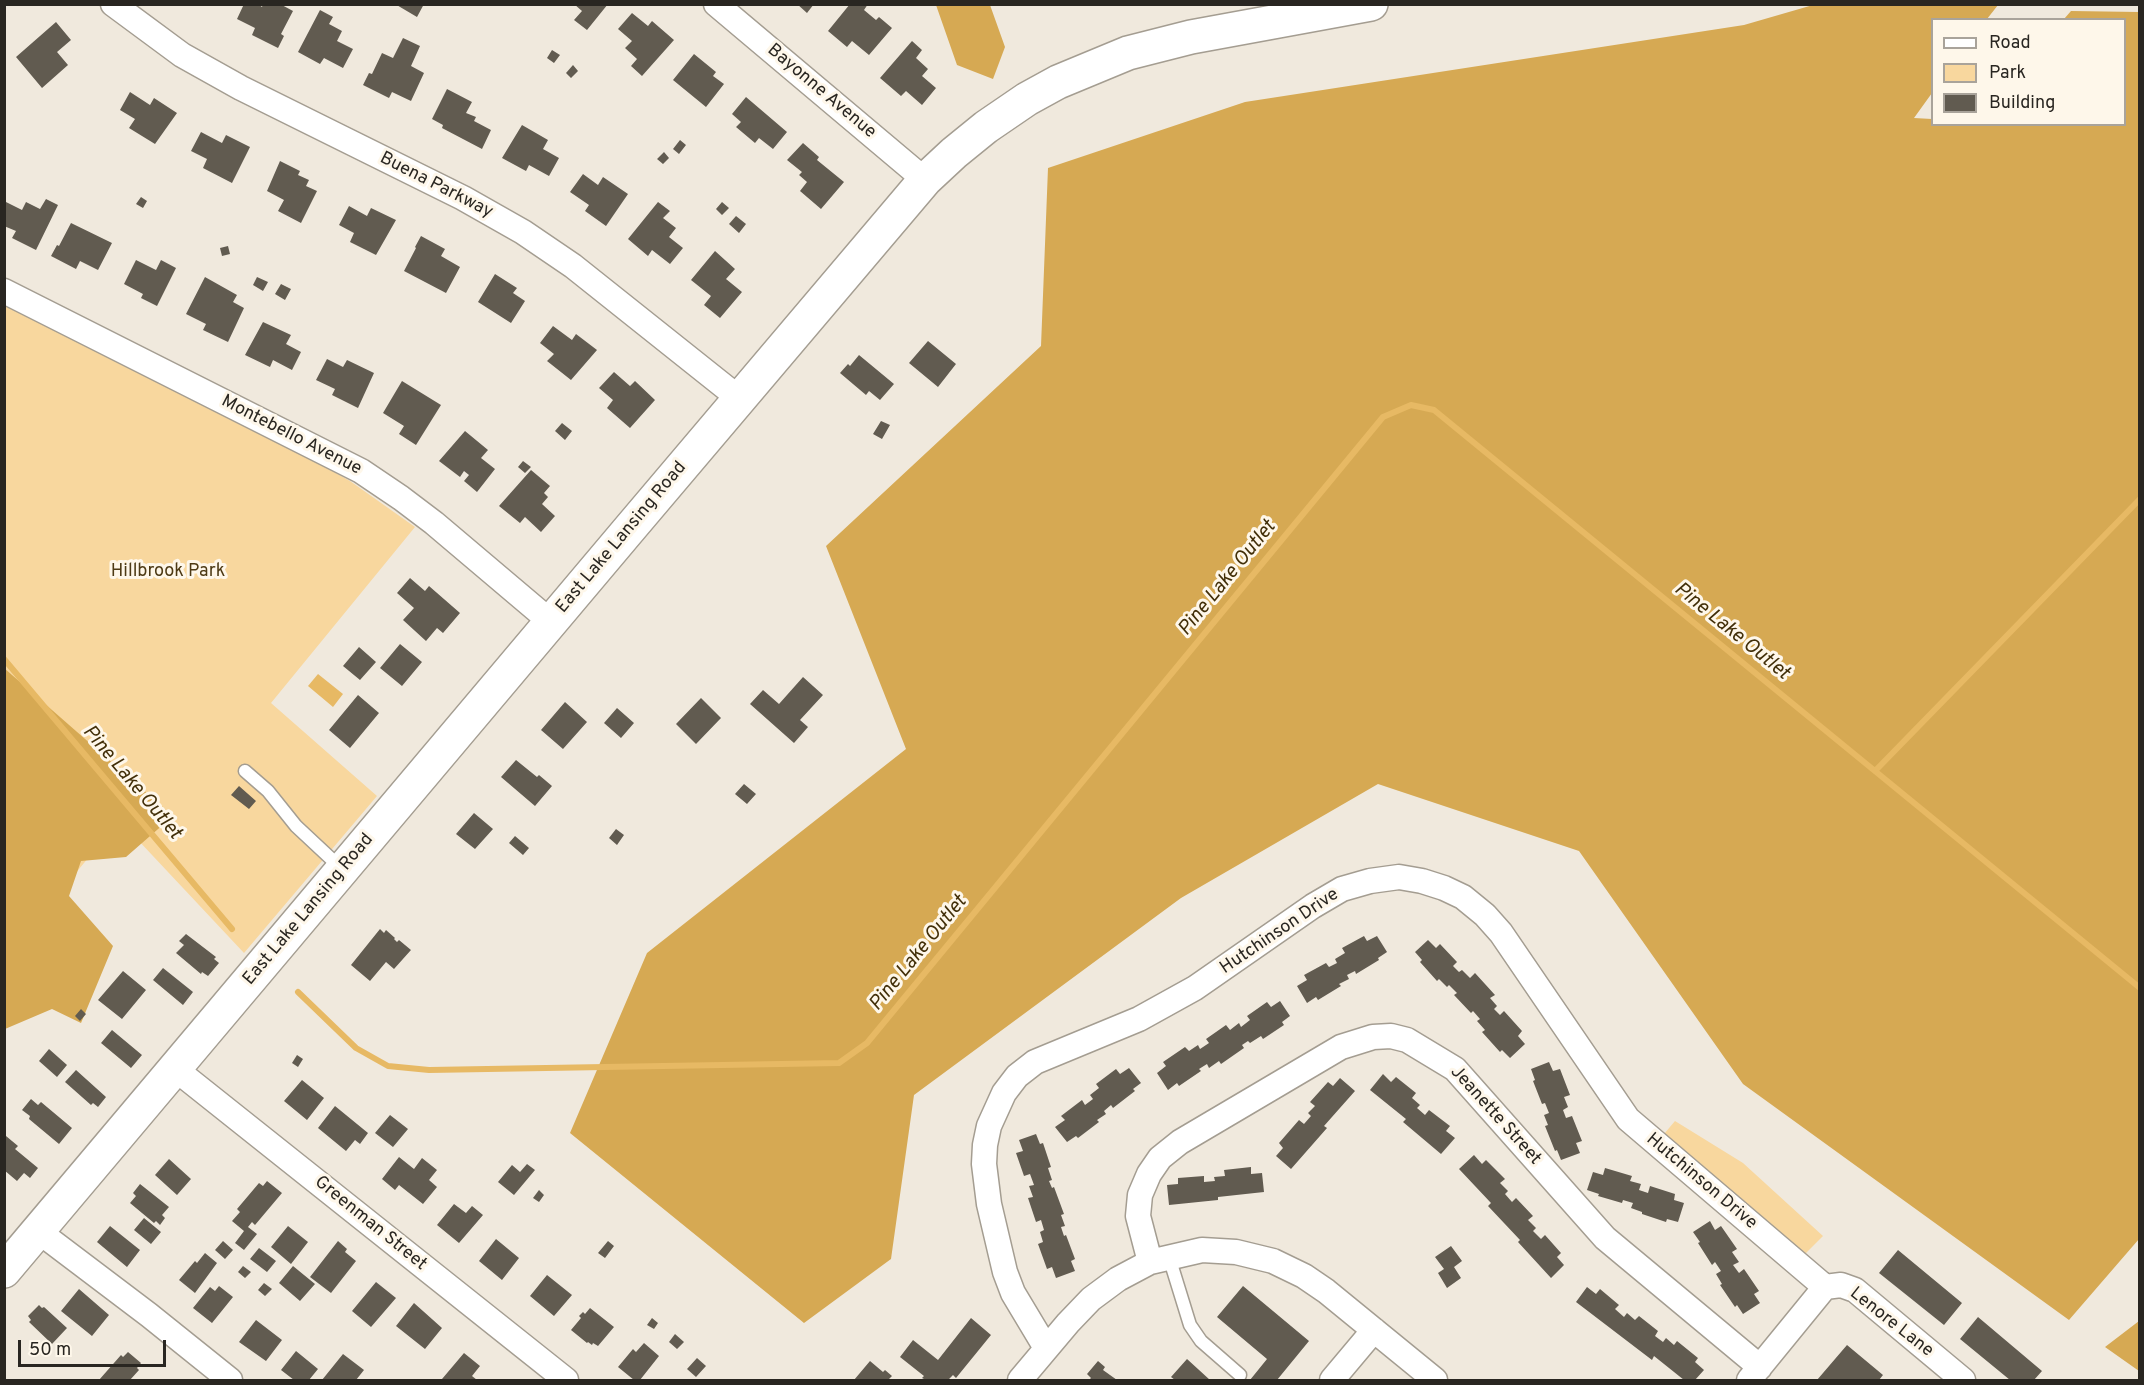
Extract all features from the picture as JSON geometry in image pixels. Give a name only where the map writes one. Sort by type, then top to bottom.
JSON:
[{"type":"street","name":"Buena Parkway","points":[[113,4],[182,55],[231,82],[463,198],[523,232],[573,266],[740,399]]},
{"type":"street","name":"Bayonne Avenue","points":[[716,4],[925,180]]},
{"type":"street","name":"East Lake Lansing Road","points":[[4,1271],[925,180],[986,127],[1027,99],[1058,82],[1128,53],[1191,37],[1331,8],[1371,4]]},
{"type":"street","name":"Montebello Avenue","points":[[4,291],[361,471],[434,523],[551,622]]},
{"type":"street","name":"Hutchinson Drive","points":[[1046,1348],[1013,1293],[1005,1272],[989,1204],[984,1164],[986,1145],[989,1126],[1004,1093],[1017,1076],[1035,1062],[1139,1019],[1195,988],[1313,906],[1342,889],[1370,881],[1398,877],[1444,888],[1463,897],[1485,915],[1501,933],[1628,1119],[1825,1287]]},
{"type":"street","name":"Jeanette Street","points":[[1160,1260],[1138,1216],[1140,1195],[1149,1174],[1160,1158],[1180,1142],[1341,1047],[1365,1038],[1391,1036],[1407,1040],[1455,1069],[1605,1238],[1755,1374]]},
{"type":"street","name":"Greenman Street","points":[[174,1068],[566,1380]]},
{"type":"street","points":[[38,1231],[150,1315],[230,1380]]},
{"type":"street","points":[[1020,1380],[1091,1299],[1118,1279],[1160,1260],[1202,1250],[1236,1252],[1273,1261],[1304,1276],[1435,1380]]},
{"type":"street","name":"Lenore Lane","points":[[1755,1374],[1825,1287],[1841,1285],[1855,1290],[1963,1380]]},
{"type":"street","points":[[1332,1380],[1374,1330]]},
{"type":"lane","points":[[245,771],[268,791],[296,826],[343,870]]},
{"type":"lane","points":[[1160,1260],[1190,1325],[1201,1341],[1240,1375]]},
{"type":"green space","name":"Hillbrook Park","points":[[5,306],[313,460],[350,481],[415,527],[271,703],[377,796],[244,953],[122,823],[89,857],[5,958]]},
{"type":"green space","points":[[1675,1121],[1743,1163],[1823,1236],[1805,1254],[1664,1134]]},
{"type":"shaded area","points":[[936,5],[990,5],[1005,47],[993,79],[957,65]]},
{"type":"shaded area","points":[[1813,5],[1998,5],[1988,18],[1931,18],[1931,94],[1914,118],[1931,119],[1931,126],[2126,126],[2126,18],[2065,18],[2071,11],[2139,12],[2139,1239],[2069,1320],[1743,1084],[1579,851],[1378,784],[1181,898],[914,1095],[891,1259],[804,1323],[570,1133],[647,953],[906,749],[826,546],[1041,346],[1048,168],[1245,102],[1744,25]]},
{"type":"shaded area","points":[[4,668],[173,816],[126,857],[81,861],[69,896],[113,946],[81,1023],[52,1009],[5,1029]]},
{"type":"shaded area","points":[[318,674],[343,694],[333,707],[308,686]]},
{"type":"shaded area","points":[[2139,1321],[2139,1371],[2105,1347]]},
{"type":"building","points":[[244,4],[258,4],[262,7],[263,4],[280,4],[293,11],[281,34],[284,36],[278,48],[252,35],[255,28],[237,19]]},
{"type":"building","points":[[395,4],[424,4],[417,17]]},
{"type":"building","points":[[574,4],[608,4],[587,30],[574,20],[582,11]]},
{"type":"building","points":[[797,4],[814,4],[807,13]]},
{"type":"building","points":[[850,4],[868,4],[864,10],[876,20],[879,17],[892,28],[869,55],[852,41],[847,47],[828,31]]},
{"type":"building","points":[[320,10],[333,17],[329,24],[342,31],[337,41],[353,49],[343,68],[324,58],[320,64],[298,52]]},
{"type":"building","points":[[632,13],[648,26],[652,21],[674,40],[642,76],[631,66],[637,59],[625,48],[632,41],[618,29]]},
{"type":"building","points":[[56,22],[71,40],[57,52],[68,65],[42,88],[16,57]]},
{"type":"building","points":[[403,38],[420,46],[411,66],[424,73],[411,101],[392,92],[389,98],[363,85],[369,73],[372,74],[382,53],[393,58]]},
{"type":"building","points":[[912,41],[922,50],[916,58],[928,69],[922,76],[936,88],[922,105],[906,91],[901,96],[880,78]]},
{"type":"building","points":[[552,50],[560,55],[554,63],[547,58]]},
{"type":"building","points":[[694,54],[716,72],[713,76],[724,84],[706,107],[673,80]]},
{"type":"building","points":[[573,65],[578,71],[571,78],[566,73]]},
{"type":"building","points":[[447,89],[472,102],[466,113],[476,117],[474,121],[491,130],[482,149],[442,128],[443,125],[432,119]]},
{"type":"building","points":[[130,92],[150,105],[154,98],[177,113],[155,144],[129,128],[135,119],[120,110]]},
{"type":"building","points":[[746,97],[787,132],[773,149],[759,138],[755,143],[736,127],[741,122],[732,114]]},
{"type":"building","points":[[522,125],[548,140],[543,149],[559,158],[549,176],[529,165],[526,171],[502,158]]},
{"type":"building","points":[[201,132],[222,143],[226,135],[250,147],[232,183],[203,168],[207,159],[191,151]]},
{"type":"building","points":[[680,140],[686,145],[679,154],[673,149]]},
{"type":"building","points":[[803,143],[819,157],[817,160],[844,182],[821,209],[800,191],[807,182],[799,175],[802,172],[787,160]]},
{"type":"building","points":[[664,152],[669,158],[663,164],[657,159]]},
{"type":"building","points":[[280,161],[300,171],[298,175],[309,180],[306,186],[317,191],[301,223],[278,211],[284,200],[267,191]]},
{"type":"building","points":[[583,174],[598,185],[603,177],[628,194],[606,226],[585,211],[589,205],[570,192]]},
{"type":"building","points":[[141,197],[147,201],[143,208],[136,204]]},
{"type":"building","points":[[46,199],[58,205],[36,250],[12,238],[16,231],[4,226],[4,201],[22,210],[26,202],[40,209]]},
{"type":"building","points":[[658,202],[670,211],[663,218],[676,228],[669,237],[683,248],[670,264],[652,250],[648,256],[628,239]]},
{"type":"building","points":[[722,202],[729,208],[722,215],[716,209]]},
{"type":"building","points":[[349,206],[367,216],[371,208],[396,220],[376,255],[350,242],[354,233],[339,225]]},
{"type":"building","points":[[736,216],[746,224],[739,233],[729,224]]},
{"type":"building","points":[[71,223],[112,243],[98,270],[80,261],[76,269],[51,256]]},
{"type":"building","points":[[421,236],[445,249],[441,256],[460,267],[446,293],[404,271]]},
{"type":"building","points":[[228,246],[230,254],[222,256],[220,248]]},
{"type":"building","points":[[715,251],[735,269],[726,279],[742,292],[720,318],[704,305],[711,296],[691,280]]},
{"type":"building","points":[[136,260],[156,270],[161,260],[176,268],[157,306],[141,298],[143,294],[124,284]]},
{"type":"building","points":[[495,274],[517,288],[513,293],[525,301],[511,323],[478,302]]},
{"type":"building","points":[[205,277],[237,295],[233,302],[244,308],[228,342],[203,330],[206,324],[186,314]]},
{"type":"building","points":[[257,277],[268,282],[263,291],[253,285]]},
{"type":"building","points":[[281,284],[291,289],[285,300],[275,294]]},
{"type":"building","points":[[263,322],[291,335],[286,344],[301,352],[292,370],[273,360],[270,367],[245,355]]},
{"type":"building","points":[[553,326],[572,340],[576,334],[597,350],[571,380],[547,361],[554,354],[540,343]]},
{"type":"building","points":[[928,341],[956,364],[938,387],[909,363]]},
{"type":"building","points":[[859,355],[894,384],[880,400],[869,391],[866,395],[840,373]]},
{"type":"building","points":[[327,359],[343,367],[347,360],[374,373],[358,408],[332,395],[335,389],[316,380]]},
{"type":"building","points":[[614,372],[630,386],[635,381],[655,400],[630,428],[607,408],[613,400],[599,388]]},
{"type":"building","points":[[402,381],[441,405],[416,445],[399,434],[404,426],[383,413]]},
{"type":"building","points":[[881,421],[890,425],[882,439],[873,434]]},
{"type":"building","points":[[562,423],[572,431],[565,440],[555,431]]},
{"type":"building","points":[[465,431],[488,450],[481,458],[495,469],[477,492],[464,481],[469,475],[464,471],[460,477],[439,461]]},
{"type":"building","points":[[523,461],[531,467],[525,473],[518,467]]},
{"type":"building","points":[[531,470],[550,486],[544,493],[548,497],[542,504],[555,516],[541,532],[525,517],[520,523],[499,506]]},
{"type":"building","points":[[410,578],[425,591],[429,586],[460,613],[443,633],[437,628],[426,641],[403,620],[414,608],[397,593]]},
{"type":"building","points":[[400,644],[422,662],[402,686],[380,668]]},
{"type":"building","points":[[359,647],[376,662],[360,680],[343,666]]},
{"type":"building","points":[[803,677],[823,695],[800,720],[808,727],[794,743],[750,704],[763,690],[779,704]]},
{"type":"building","points":[[358,695],[379,713],[350,748],[329,730]]},
{"type":"building","points":[[701,698],[721,718],[696,744],[676,724]]},
{"type":"building","points":[[565,702],[587,722],[563,749],[541,730]]},
{"type":"building","points":[[617,708],[634,723],[621,738],[604,723]]},
{"type":"building","points":[[516,760],[552,786],[535,806],[501,777]]},
{"type":"building","points":[[744,784],[756,794],[747,804],[735,794]]},
{"type":"building","points":[[239,786],[256,801],[249,809],[231,795]]},
{"type":"building","points":[[474,813],[493,829],[475,849],[456,834]]},
{"type":"building","points":[[616,829],[624,835],[617,845],[609,838]]},
{"type":"building","points":[[515,836],[529,848],[523,855],[509,843]]},
{"type":"building","points":[[380,929],[384,933],[386,930],[397,942],[399,940],[411,950],[394,969],[386,962],[370,981],[351,965]]},
{"type":"building","points":[[186,934],[216,957],[214,959],[219,963],[208,976],[202,972],[201,974],[176,953],[184,945],[179,941]]},
{"type":"building","points":[[1364,936],[1367,941],[1377,936],[1387,952],[1378,958],[1379,960],[1356,974],[1355,971],[1347,975],[1349,979],[1339,984],[1341,986],[1318,1000],[1316,997],[1307,1003],[1297,986],[1307,980],[1304,975],[1326,963],[1329,967],[1337,963],[1335,959],[1345,953],[1342,948]]},
{"type":"building","points":[[1428,940],[1436,948],[1440,944],[1457,962],[1453,966],[1459,972],[1462,970],[1470,978],[1475,973],[1495,995],[1490,998],[1497,1006],[1494,1009],[1500,1015],[1504,1011],[1522,1031],[1518,1036],[1525,1044],[1510,1058],[1502,1050],[1500,1052],[1482,1032],[1485,1030],[1477,1021],[1480,1019],[1454,995],[1457,993],[1439,979],[1437,981],[1420,962],[1422,960],[1415,952]]},
{"type":"building","points":[[163,968],[193,992],[183,1005],[153,980]]},
{"type":"building","points":[[123,971],[146,990],[122,1019],[98,1000]]},
{"type":"building","points":[[1280,1001],[1290,1016],[1282,1022],[1284,1025],[1263,1039],[1261,1036],[1250,1043],[1248,1041],[1242,1045],[1244,1048],[1221,1064],[1219,1061],[1209,1068],[1207,1064],[1179,1086],[1177,1083],[1168,1090],[1157,1073],[1166,1066],[1163,1062],[1185,1047],[1189,1051],[1198,1045],[1200,1049],[1209,1043],[1206,1039],[1226,1025],[1230,1030],[1239,1023],[1241,1027],[1250,1020],[1247,1016],[1267,1002],[1271,1007]]},
{"type":"building","points":[[81,1009],[86,1014],[80,1021],[75,1016]]},
{"type":"building","points":[[112,1030],[142,1055],[131,1068],[101,1043]]},
{"type":"building","points":[[49,1049],[67,1065],[57,1077],[39,1061]]},
{"type":"building","points":[[297,1055],[303,1059],[298,1067],[292,1063]]},
{"type":"building","points":[[1549,1062],[1553,1071],[1560,1069],[1570,1095],[1564,1097],[1568,1107],[1563,1110],[1566,1118],[1572,1116],[1582,1141],[1576,1143],[1580,1153],[1561,1160],[1545,1126],[1548,1125],[1544,1115],[1549,1113],[1545,1103],[1542,1104],[1531,1069]]},
{"type":"building","points":[[1129,1068],[1141,1083],[1133,1089],[1135,1091],[1113,1108],[1111,1105],[1104,1111],[1106,1114],[1097,1120],[1099,1122],[1078,1138],[1076,1136],[1067,1142],[1055,1127],[1065,1120],[1061,1116],[1082,1100],[1085,1105],[1093,1099],[1090,1095],[1099,1088],[1096,1084],[1116,1069],[1120,1074]]},
{"type":"building","points":[[76,1070],[106,1097],[98,1107],[93,1103],[91,1105],[65,1082]]},
{"type":"building","points":[[1383,1074],[1391,1082],[1396,1077],[1416,1093],[1412,1098],[1420,1105],[1417,1108],[1425,1115],[1429,1110],[1450,1126],[1446,1131],[1455,1138],[1441,1154],[1403,1122],[1406,1119],[1370,1090]]},
{"type":"building","points":[[1340,1078],[1355,1091],[1324,1126],[1327,1128],[1291,1169],[1276,1156],[1283,1148],[1279,1143],[1299,1120],[1304,1124],[1311,1116],[1308,1113],[1315,1106],[1310,1102],[1328,1082],[1333,1086]]},
{"type":"building","points":[[302,1080],[324,1098],[307,1120],[284,1101]]},
{"type":"building","points":[[31,1099],[38,1105],[41,1102],[72,1128],[59,1144],[29,1119],[30,1116],[22,1110]]},
{"type":"building","points":[[335,1106],[368,1133],[360,1144],[355,1140],[346,1151],[318,1128]]},
{"type":"building","points":[[390,1115],[408,1129],[393,1147],[375,1133]]},
{"type":"building","points":[[1036,1134],[1040,1144],[1043,1143],[1051,1167],[1048,1168],[1052,1180],[1049,1181],[1052,1188],[1054,1187],[1064,1214],[1061,1215],[1065,1226],[1061,1227],[1075,1259],[1071,1261],[1075,1271],[1056,1278],[1052,1267],[1047,1269],[1038,1244],[1043,1242],[1040,1232],[1044,1230],[1041,1220],[1036,1222],[1028,1198],[1033,1197],[1029,1186],[1034,1185],[1030,1174],[1024,1176],[1016,1153],[1023,1151],[1019,1140]]},
{"type":"building","points":[[6,1136],[18,1146],[15,1149],[38,1168],[30,1178],[24,1173],[17,1181],[4,1170],[4,1138]]},
{"type":"building","points":[[1474,1155],[1482,1164],[1486,1160],[1505,1179],[1500,1183],[1508,1191],[1505,1194],[1512,1202],[1516,1198],[1533,1216],[1528,1220],[1536,1228],[1533,1231],[1541,1239],[1545,1235],[1561,1253],[1557,1257],[1564,1265],[1551,1278],[1488,1206],[1491,1203],[1459,1169]]},
{"type":"building","points":[[399,1157],[414,1169],[422,1158],[437,1170],[429,1180],[437,1187],[423,1204],[399,1185],[395,1190],[382,1179]]},
{"type":"building","points":[[169,1159],[191,1179],[177,1195],[155,1175]]},
{"type":"building","points":[[527,1164],[535,1170],[514,1195],[498,1182],[512,1165],[520,1172]]},
{"type":"building","points":[[1251,1167],[1251,1174],[1262,1173],[1264,1192],[1169,1205],[1167,1185],[1178,1184],[1178,1178],[1204,1176],[1204,1182],[1215,1181],[1214,1177],[1225,1176],[1224,1170]]},
{"type":"building","points":[[1605,1168],[1632,1176],[1630,1181],[1641,1184],[1639,1190],[1648,1193],[1650,1186],[1675,1194],[1674,1200],[1684,1203],[1678,1222],[1667,1219],[1666,1222],[1642,1214],[1631,1208],[1633,1203],[1623,1200],[1622,1203],[1587,1190],[1593,1172],[1603,1175]]},
{"type":"building","points":[[267,1181],[282,1193],[255,1225],[252,1222],[248,1227],[257,1234],[244,1250],[235,1243],[244,1231],[232,1221],[240,1212],[237,1209],[259,1183],[263,1186]]},
{"type":"building","points":[[140,1184],[169,1207],[162,1215],[165,1218],[160,1225],[156,1221],[154,1223],[130,1203],[136,1196],[133,1193]]},
{"type":"building","points":[[539,1190],[544,1195],[539,1202],[533,1198]]},
{"type":"building","points":[[454,1204],[466,1213],[472,1206],[483,1215],[459,1243],[437,1225]]},
{"type":"building","points":[[144,1218],[161,1232],[151,1244],[134,1230]]},
{"type":"building","points":[[1710,1221],[1715,1230],[1721,1226],[1737,1249],[1732,1252],[1739,1262],[1733,1265],[1739,1273],[1744,1269],[1759,1291],[1754,1294],[1760,1303],[1743,1314],[1737,1305],[1735,1307],[1720,1285],[1722,1284],[1716,1274],[1721,1271],[1715,1262],[1712,1265],[1693,1232]]},
{"type":"building","points":[[110,1226],[140,1250],[127,1267],[97,1242]]},
{"type":"building","points":[[288,1226],[308,1242],[291,1264],[271,1247]]},
{"type":"building","points":[[496,1239],[519,1258],[502,1280],[479,1261]]},
{"type":"building","points":[[223,1241],[233,1250],[225,1259],[215,1250]]},
{"type":"building","points":[[338,1241],[347,1249],[345,1252],[356,1261],[331,1293],[310,1277]]},
{"type":"building","points":[[608,1241],[614,1246],[605,1258],[598,1253]]},
{"type":"building","points":[[1451,1246],[1462,1261],[1454,1267],[1461,1278],[1447,1288],[1438,1273],[1444,1269],[1435,1257]]},
{"type":"building","points":[[259,1248],[276,1261],[267,1272],[250,1259]]},
{"type":"building","points":[[1898,1250],[1962,1303],[1944,1325],[1879,1273]]},
{"type":"building","points":[[205,1253],[217,1263],[195,1293],[179,1280]]},
{"type":"building","points":[[243,1266],[251,1272],[245,1278],[238,1272]]},
{"type":"building","points":[[293,1266],[315,1284],[300,1301],[279,1283]]},
{"type":"building","points":[[547,1275],[572,1295],[554,1316],[530,1296]]},
{"type":"building","points":[[376,1282],[396,1298],[371,1327],[352,1311]]},
{"type":"building","points":[[264,1283],[272,1289],[265,1296],[258,1290]]},
{"type":"building","points":[[219,1286],[233,1297],[212,1323],[193,1308],[210,1287],[215,1291]]},
{"type":"building","points":[[1243,1286],[1309,1341],[1277,1380],[1250,1380],[1267,1359],[1217,1317]]},
{"type":"building","points":[[1587,1287],[1596,1294],[1600,1289],[1619,1305],[1615,1309],[1624,1317],[1627,1313],[1635,1320],[1639,1316],[1658,1331],[1655,1336],[1663,1342],[1666,1338],[1674,1345],[1677,1341],[1698,1358],[1695,1362],[1704,1370],[1695,1380],[1684,1380],[1654,1356],[1652,1360],[1576,1302]]},
{"type":"building","points":[[79,1289],[109,1315],[92,1336],[61,1311]]},
{"type":"building","points":[[414,1303],[442,1328],[425,1349],[396,1326]]},
{"type":"building","points":[[39,1305],[67,1328],[52,1344],[29,1322],[31,1320],[28,1316]]},
{"type":"building","points":[[590,1308],[614,1327],[598,1346],[587,1343],[571,1330],[581,1318],[579,1316],[583,1312],[585,1314]]},
{"type":"building","points":[[1978,1317],[2042,1371],[2034,1380],[2010,1380],[1960,1339]]},
{"type":"building","points":[[652,1318],[658,1323],[654,1329],[647,1325]]},
{"type":"building","points":[[971,1318],[991,1335],[956,1378],[953,1375],[948,1380],[926,1380],[900,1357],[913,1340],[938,1360]]},
{"type":"building","points":[[256,1320],[282,1340],[266,1361],[239,1342]]},
{"type":"building","points":[[675,1334],[684,1342],[677,1349],[669,1342]]},
{"type":"building","points":[[644,1343],[659,1356],[640,1380],[634,1380],[618,1367],[633,1349],[636,1352]]},
{"type":"building","points":[[1847,1345],[1883,1375],[1879,1380],[1817,1380]]},
{"type":"building","points":[[296,1351],[318,1369],[309,1380],[294,1380],[281,1370]]},
{"type":"building","points":[[128,1352],[141,1363],[137,1368],[139,1370],[130,1380],[99,1380],[121,1355],[123,1357]]},
{"type":"building","points":[[464,1353],[480,1366],[472,1376],[477,1380],[442,1379]]},
{"type":"building","points":[[343,1354],[364,1370],[356,1380],[322,1380]]},
{"type":"building","points":[[697,1358],[706,1366],[696,1377],[687,1369]]},
{"type":"building","points":[[1187,1359],[1210,1380],[1175,1380],[1171,1377]]},
{"type":"building","points":[[870,1361],[892,1376],[888,1380],[854,1380]]},
{"type":"building","points":[[1098,1361],[1105,1367],[1103,1370],[1117,1380],[1089,1380],[1091,1378],[1087,1374]]},
{"type":"waterway","name":"Pine Lake Outlet","points":[[298,992],[356,1048],[388,1066],[429,1070],[839,1063],[867,1043],[1383,417],[1411,405],[1434,410],[2140,988]]},
{"type":"waterway","points":[[1875,771],[2140,499]]},
{"type":"waterway","name":"Pine Lake Outlet","points":[[4,659],[232,929]]}]
